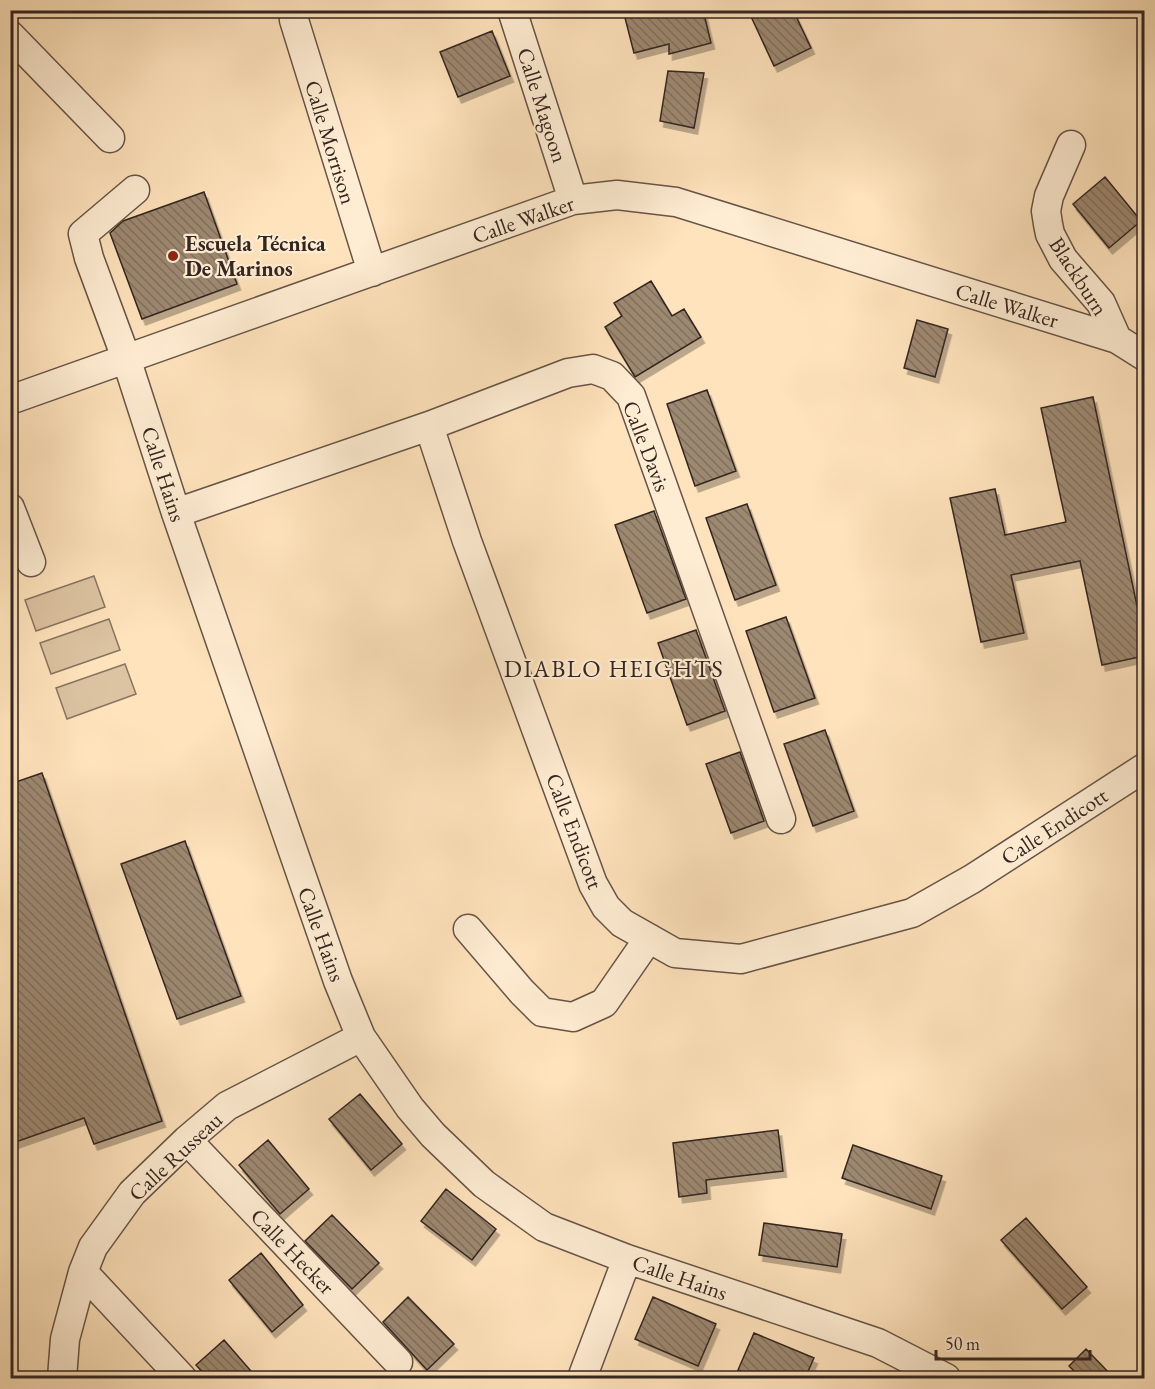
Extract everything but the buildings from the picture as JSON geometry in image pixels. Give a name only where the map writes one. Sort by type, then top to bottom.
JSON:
[{"type":"street","name":"Calle Morrison","points":[[293,10],[294,20],[372,272]]},
{"type":"street","name":"Calle Magoon","points":[[512,10],[573,200]]},
{"type":"street","points":[[10,35],[110,138]]},
{"type":"street","name":"Blackburn","points":[[1071,145],[1049,196],[1046,211],[1050,234],[1063,259],[1101,303],[1117,339]]},
{"type":"street","name":"Calle Hains","points":[[135,190],[83,234],[89,258],[126,358],[176,513],[330,959],[361,1037],[385,1074],[422,1121],[458,1161],[484,1184],[544,1227],[627,1259],[878,1343],[946,1378]]},
{"type":"street","name":"Calle Walker","points":[[10,399],[573,200],[617,195],[676,202],[1117,339],[1144,356]]},
{"type":"street","name":"Calle Davis","points":[[176,513],[429,426],[568,373],[593,369],[612,376],[631,396],[781,819]]},
{"type":"street","name":"Calle Endicott","points":[[429,426],[467,541],[593,884],[606,906],[621,923],[675,953],[741,959],[912,913],[972,879],[1144,768]]},
{"type":"street","points":[[10,508],[31,562]]},
{"type":"street","points":[[468,929],[542,1012],[573,1017],[604,1003],[649,938]]},
{"type":"street","name":"Calle Russeau","points":[[62,1378],[65,1339],[82,1272],[93,1247],[132,1193],[187,1140],[227,1106],[361,1037]]},
{"type":"street","name":"Calle Hecker","points":[[187,1140],[398,1362]]},
{"type":"street","points":[[582,1378],[627,1259]]},
{"type":"street","points":[[82,1272],[182,1378]]},
{"type":"shaded area","points":[[94,576],[105,607],[36,631],[25,600]]},
{"type":"shaded area","points":[[109,619],[120,650],[51,674],[40,643]]},
{"type":"shaded area","points":[[125,664],[136,694],[67,719],[56,688]]},
{"type":"place","name":"Escuela Técnica De Marinos","points":[[173,256]]},
{"type":"district","name":"DIABLO HEIGHTS","points":[[614,669]]}]
